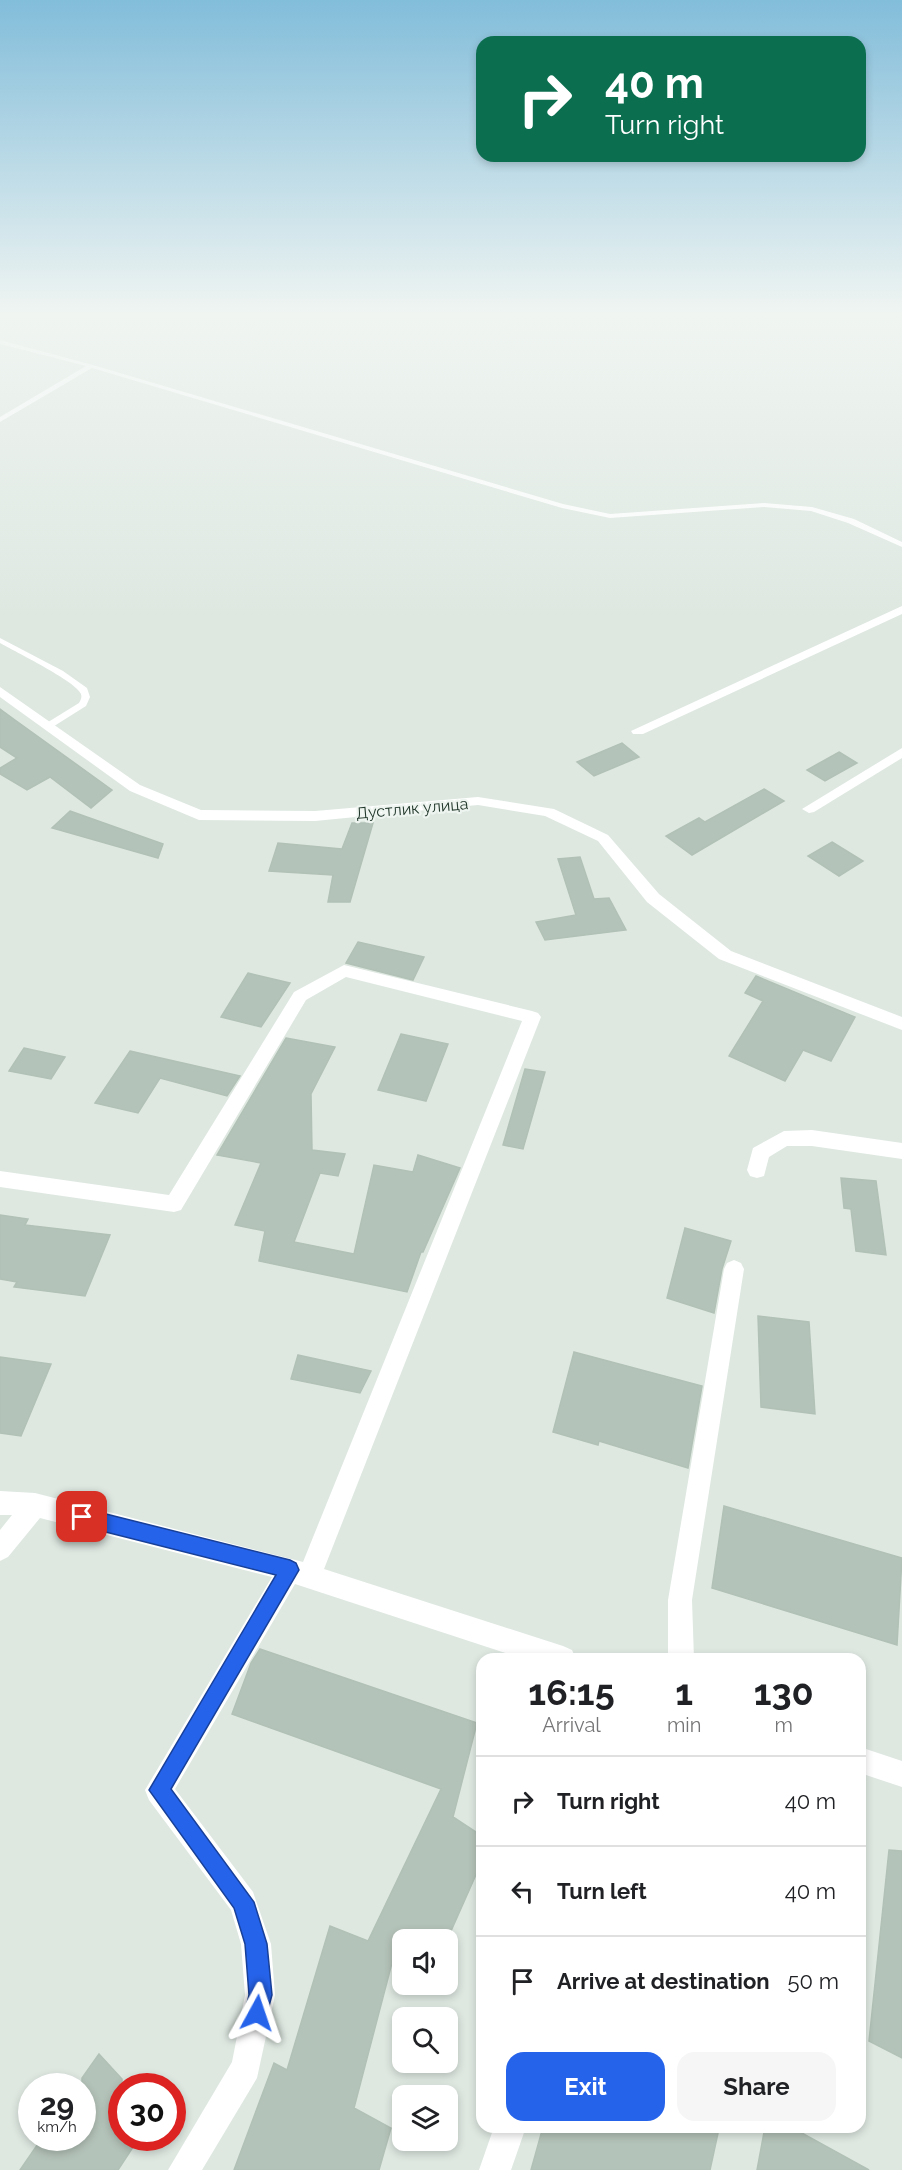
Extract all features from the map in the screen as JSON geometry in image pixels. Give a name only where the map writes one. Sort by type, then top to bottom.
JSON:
[{"type":"street","points":[[638,731],[902,610]]},
{"type":"street","name":"Дустлик улица","points":[[0,691],[135,788],[199,814],[315,816],[478,801],[549,812],[603,838],[653,898],[725,955],[902,1024]]},
{"type":"street","points":[[809,808],[902,752]]},
{"type":"street","points":[[0,1179],[174,1204],[300,996],[344,971],[532,1017],[299,1573],[159,1790],[243,1902],[256,1944],[260,1995],[246,2067],[184,2170]]},
{"type":"street","points":[[757,1170],[760,1153],[784,1139],[812,1138],[902,1151]]},
{"type":"street","points":[[681,1653],[680,1600],[734,1269]]},
{"type":"street","points":[[0,1503],[35,1505],[299,1573],[545,1653]]},
{"type":"street","points":[[0,1549],[35,1505]]},
{"type":"street","points":[[866,1762],[902,1774]]},
{"type":"street","points":[[495,2170],[508,2133]]},
{"type":"lane","points":[[250,413],[562,506],[610,516],[764,505],[812,508],[851,521],[902,545]]},
{"type":"lane","points":[[0,640],[60,673],[84,690],[86,697],[83,704],[48,726]]},
{"type":"building","points":[[0,709],[112,790],[91,808],[50,777],[27,790],[0,774],[0,768],[17,758],[0,747]]},
{"type":"building","points":[[622,743],[639,757],[594,776],[577,762]]},
{"type":"building","points":[[839,752],[857,763],[825,781],[807,770]]},
{"type":"building","points":[[764,789],[784,801],[692,855],[666,836],[699,818],[705,822]]},
{"type":"building","points":[[70,811],[163,844],[158,858],[52,828]]},
{"type":"building","points":[[352,823],[373,823],[350,902],[328,902],[333,875],[269,871],[278,843],[342,849]]},
{"type":"building","points":[[832,842],[863,861],[839,876],[808,856]]},
{"type":"building","points":[[580,857],[594,899],[609,898],[626,930],[545,940],[536,922],[576,915],[558,859]]},
{"type":"building","points":[[358,942],[424,957],[413,980],[346,963]]},
{"type":"building","points":[[248,973],[290,983],[261,1027],[221,1017]]},
{"type":"building","points":[[756,976],[855,1017],[831,1061],[803,1050],[785,1081],[729,1056],[763,1001],[745,993]]},
{"type":"building","points":[[401,1034],[448,1044],[426,1101],[378,1090]]},
{"type":"building","points":[[286,1038],[335,1047],[311,1094],[312,1150],[345,1154],[338,1176],[320,1173],[294,1242],[354,1254],[374,1165],[413,1172],[418,1155],[460,1168],[423,1252],[421,1252],[407,1292],[259,1261],[265,1231],[235,1225],[261,1163],[217,1155]]},
{"type":"building","points":[[24,1048],[65,1057],[51,1079],[9,1071]]},
{"type":"building","points":[[130,1051],[240,1076],[227,1096],[160,1078],[138,1113],[95,1103]]},
{"type":"building","points":[[525,1069],[545,1072],[523,1149],[503,1145]]},
{"type":"building","points":[[841,1178],[876,1181],[886,1255],[856,1251],[851,1209],[844,1208]]},
{"type":"building","points":[[0,1215],[28,1219],[25,1225],[110,1235],[85,1296],[14,1287],[17,1282],[0,1279]]},
{"type":"building","points":[[685,1228],[731,1241],[722,1269],[714,1313],[667,1298]]},
{"type":"building","points":[[758,1316],[809,1322],[815,1414],[761,1407]]},
{"type":"building","points":[[574,1352],[702,1386],[688,1468],[599,1441],[598,1445],[553,1432]]},
{"type":"building","points":[[298,1355],[371,1371],[360,1393],[291,1379]]},
{"type":"building","points":[[0,1357],[51,1364],[21,1436],[0,1433]]},
{"type":"building","points":[[724,1506],[902,1558],[897,1645],[712,1588]]},
{"type":"building","points":[[260,1649],[476,1723],[453,1817],[476,1832],[476,1875],[452,1929],[392,1929],[392,1963],[354,2108],[391,2128],[379,2170],[234,2170],[274,2063],[287,2070],[330,1926],[368,1941],[441,1789],[232,1714],[251,1663]]},
{"type":"building","points":[[889,1850],[902,1851],[902,2058],[869,2041]]},
{"type":"building","points":[[99,2054],[116,2073],[108,2073],[108,2151],[130,2151],[118,2170],[20,2170],[33,2151],[96,2151],[96,2073],[86,2073]]},
{"type":"building","points":[[541,2133],[718,2133],[710,2170],[531,2170]]},
{"type":"building","points":[[764,2133],[802,2133],[869,2170],[757,2170]]},
{"type":"route","points":[[82,1517],[290,1570],[159,1790],[243,1902],[256,1944],[260,1995],[257,2013]]}]
